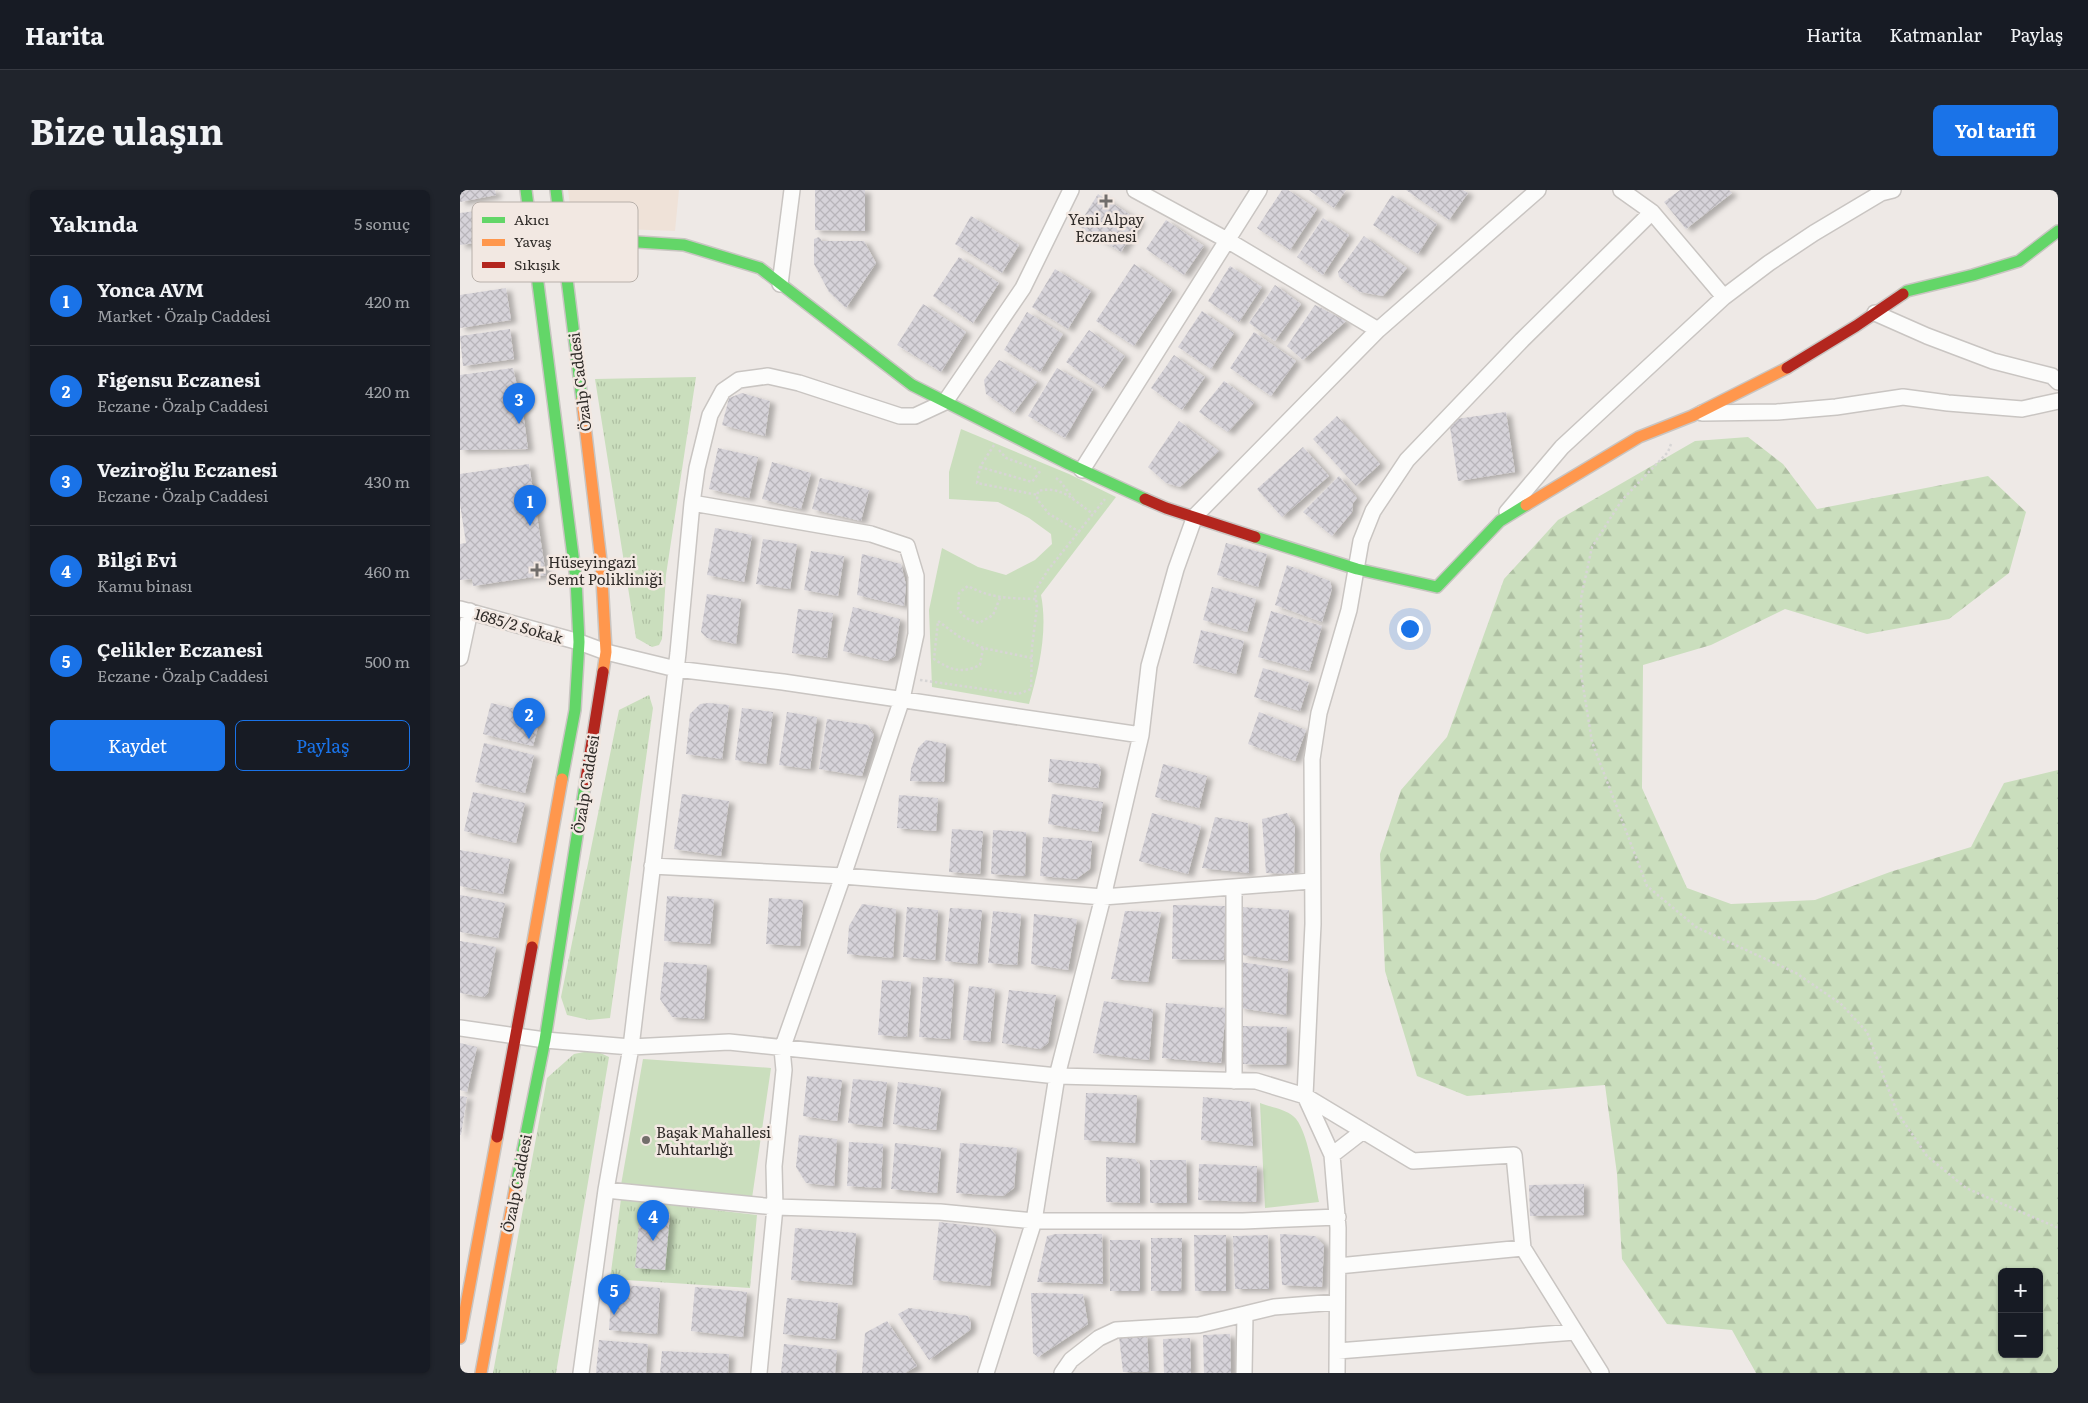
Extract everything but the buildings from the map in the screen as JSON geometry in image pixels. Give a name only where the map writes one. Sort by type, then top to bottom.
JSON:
[{"type":"main road","points":[[638,242],[684,245],[760,268],[912,384],[1082,470],[1166,508],[1357,568],[1437,587],[1500,521],[1639,437],[1698,413],[1788,367],[1907,291],[1973,275],[2019,261],[2058,232]]},
{"type":"main road","name":"Özalp Caddesi","points":[[460,1338],[575,710],[579,642],[576,579],[538,282]]},
{"type":"main road","name":"Özalp Caddesi","points":[[481,1373],[518,1171],[545,1040],[606,652],[601,561],[567,282]]},
{"type":"street","points":[[780,284],[792,190]]},
{"type":"street","points":[[581,1373],[606,1190],[631,1047],[676,669],[692,503],[697,468],[710,415],[723,391],[739,380],[768,376],[900,416],[916,416],[945,402],[1024,288],[1071,190]]},
{"type":"street","points":[[1134,190],[1227,240],[1378,330]]},
{"type":"street","points":[[1082,470],[1259,190]]},
{"type":"street","points":[[986,1373],[1034,1221],[1057,1076],[1103,897],[1141,735],[1149,666],[1176,569],[1196,516],[1378,330],[1538,190]]},
{"type":"street","points":[[1621,190],[1652,212],[1724,298]]},
{"type":"street","points":[[1500,521],[1562,447],[1724,298],[1769,263],[1814,232],[1884,191]]},
{"type":"street","points":[[1337,1373],[1338,1217],[1332,1156],[1305,1096],[1313,924],[1311,881],[1312,758],[1319,713],[1349,610],[1361,541],[1373,511],[1407,460],[1522,340],[1652,212]]},
{"type":"street","points":[[1875,313],[1927,336],[1993,361],[2052,376],[2058,382]]},
{"type":"street","points":[[1698,413],[1777,412],[1836,407],[1904,397],[1948,403],[2022,409],[2058,401]]},
{"type":"street","points":[[692,503],[871,534],[907,546],[916,576],[916,634],[902,699],[844,876],[782,1049],[784,1070],[774,1166],[775,1206],[759,1373]]},
{"type":"street","name":"1685/2 Sokak","points":[[465,610],[579,642],[606,652],[676,669],[783,682],[1141,735]]},
{"type":"street","points":[[460,658],[465,610]]},
{"type":"street","points":[[652,866],[844,876],[1103,897],[1311,881]]},
{"type":"street","points":[[1234,887],[1234,1080]]},
{"type":"street","points":[[460,1028],[516,1037],[631,1047],[728,1042],[1057,1076],[1256,1081],[1305,1096],[1413,1161],[1514,1155],[1523,1248],[1601,1373]]},
{"type":"street","points":[[1332,1156],[1363,1131]]},
{"type":"street","points":[[606,1190],[775,1206],[940,1212],[1034,1221],[1243,1221],[1338,1217]]},
{"type":"street","points":[[1338,1266],[1523,1248]]},
{"type":"street","points":[[1062,1373],[1071,1360],[1099,1338],[1116,1330],[1199,1325],[1274,1307],[1337,1302]]},
{"type":"street","points":[[1244,1373],[1245,1314]]},
{"type":"street","points":[[1338,1351],[1575,1332]]},
{"type":"path","points":[[1678,421],[1668,452],[1622,500],[1592,547],[1580,598],[1581,673],[1592,742],[1647,886],[1696,927],[1796,973],[1841,1004],[1867,1032],[1897,1112],[1927,1156],[1966,1188],[2058,1228]]},
{"type":"path","points":[[1038,495],[977,483],[980,467],[995,444],[1006,458],[1041,470],[1047,474]]},
{"type":"path","points":[[980,467],[1032,482],[1041,470]]},
{"type":"path","points":[[1054,477],[1060,481],[1075,502]]},
{"type":"path","points":[[906,678],[1018,694],[1030,689],[1037,606],[1035,591],[1048,570],[1117,485]]},
{"type":"path","points":[[1080,532],[1049,514],[1037,500],[1038,491],[1046,489],[1060,490],[1093,514]]},
{"type":"path","points":[[1000,598],[993,615],[979,623],[966,618],[958,609],[959,593],[968,586],[981,593],[1000,598],[1036,598]]},
{"type":"path","points":[[983,648],[980,664],[969,671],[947,668],[934,659],[938,621],[958,636],[983,648],[1032,658]]},
{"type":"shaded area","points":[[568,190],[679,190],[675,231],[638,230],[638,202],[570,202]]},
{"type":"green space","points":[[696,377],[666,575],[662,639],[659,645],[652,647],[636,638],[595,379]]},
{"type":"green space","points":[[961,429],[1069,474],[1116,497],[1041,595],[1043,636],[1039,664],[1029,704],[932,687],[929,610],[942,548],[978,567],[1006,575],[1035,560],[1052,544],[1051,534],[1029,518],[998,502],[949,499],[949,472]]},
{"type":"green space","points":[[1748,437],[1783,464],[1817,509],[1988,476],[2026,512],[2009,573],[1949,619],[1867,634],[1785,609],[1711,645],[1643,665],[1642,788],[1687,888],[1731,904],[1815,900],[1890,872],[1971,847],[2004,783],[2058,770],[2058,1373],[1756,1373],[1732,1330],[1667,1324],[1622,1259],[1617,1174],[1605,1085],[1467,1096],[1417,1076],[1385,971],[1380,854],[1401,790],[1447,737],[1504,579],[1558,520],[1695,441]]},
{"type":"green space","points":[[649,695],[653,708],[610,1018],[589,1020],[567,1015],[561,997],[619,710]]},
{"type":"green space","points":[[594,1050],[609,1057],[556,1373],[493,1373],[547,1078],[574,1054]]},
{"type":"green space","points":[[643,1059],[771,1068],[752,1198],[621,1185]]},
{"type":"green space","points":[[1260,1103],[1286,1112],[1298,1122],[1307,1143],[1319,1202],[1265,1208]]},
{"type":"green space","points":[[621,1199],[757,1215],[750,1288],[610,1279]]},
{"type":"traffic: fast","points":[[526,190],[528,202]]},
{"type":"traffic: fast","points":[[556,190],[557,202]]},
{"type":"traffic: fast","points":[[1903,294],[1907,291],[1973,275],[2019,261],[2058,231]]},
{"type":"traffic: fast","points":[[638,242],[684,245],[760,268],[912,385],[1069,464],[1145,499]]},
{"type":"traffic: fast","points":[[538,282],[576,579],[579,642],[575,710],[562,779]]},
{"type":"traffic: fast","points":[[567,282],[582,400]]},
{"type":"traffic: fast","points":[[1255,537],[1357,569],[1437,587],[1500,521],[1526,505]]},
{"type":"traffic: fast","points":[[515,1189],[545,1040],[585,785]]},
{"type":"traffic: slow","points":[[1526,505],[1639,437],[1692,416],[1787,368]]},
{"type":"traffic: slow","points":[[582,400],[601,561],[606,652],[603,672]]},
{"type":"traffic: slow","points":[[532,947],[562,779]]},
{"type":"traffic: slow","points":[[460,1338],[497,1137]]},
{"type":"traffic: slow","points":[[481,1373],[515,1189]]},
{"type":"traffic: jam","points":[[1787,368],[1856,326],[1903,294]]},
{"type":"traffic: jam","points":[[1145,499],[1166,508],[1255,537]]},
{"type":"traffic: jam","points":[[585,785],[603,672]]},
{"type":"traffic: jam","points":[[497,1137],[532,947]]},
{"type":"place","name":"Yeni Alpay Eczanesi","points":[[1106,201]]},
{"type":"place","name":"Veziroğlu Eczanesi","points":[[519,424]]},
{"type":"place","name":"Yonca AVM","points":[[530,526]]},
{"type":"place","name":"Hüseyingazi Semt Polikliniği","points":[[537,570]]},
{"type":"place","name":"Figensu Eczanesi","points":[[529,739]]},
{"type":"place","name":"Başak Mahallesi Muhtarlığı","points":[[646,1140]]},
{"type":"place","name":"Bilgi Evi","points":[[653,1241]]},
{"type":"place","name":"Çelikler Eczanesi","points":[[614,1315]]}]
